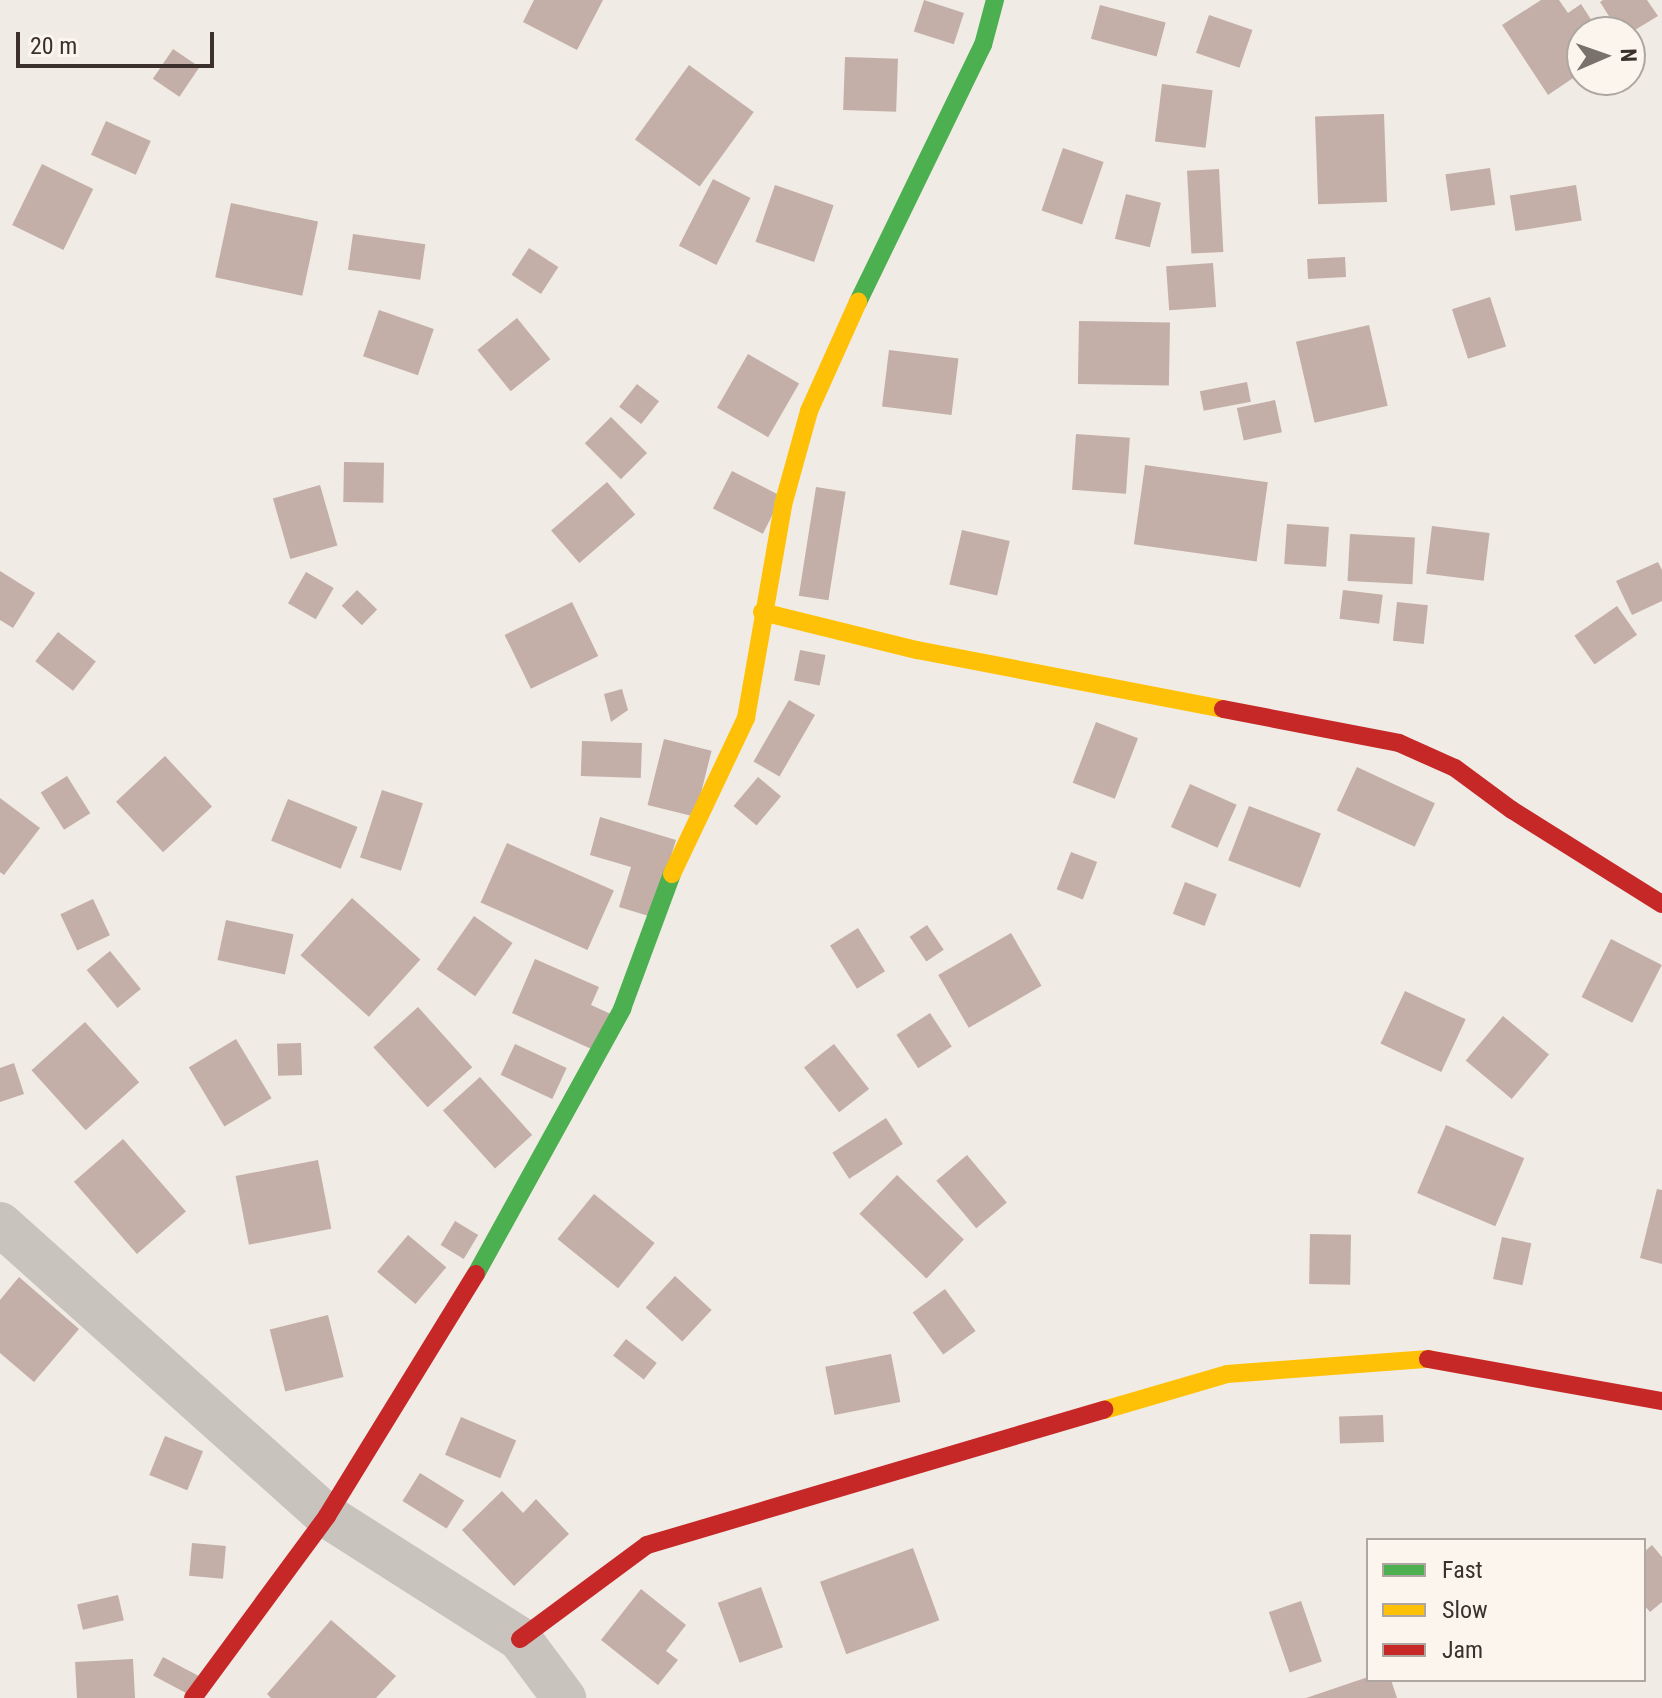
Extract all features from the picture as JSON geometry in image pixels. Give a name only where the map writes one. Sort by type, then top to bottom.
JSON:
[{"type":"street","points":[[193,1698],[327,1516],[486,1258],[622,1009],[666,886],[746,718],[783,505],[809,411],[847,325],[983,45],[995,0]]},
{"type":"street","points":[[762,612],[917,650],[1399,743],[1455,768],[1512,810],[1662,904]]},
{"type":"street","points":[[0,1224],[327,1516],[520,1639],[564,1698]]},
{"type":"street","points":[[520,1639],[647,1545],[1227,1374],[1435,1359],[1662,1401]]},
{"type":"building","points":[[534,0],[603,0],[577,50],[523,22]]},
{"type":"building","points":[[924,0],[964,13],[954,44],[914,31]]},
{"type":"building","points":[[1541,0],[1559,0],[1568,13],[1581,4],[1589,16],[1566,16],[1566,83],[1548,95],[1502,25]]},
{"type":"building","points":[[1647,0],[1658,16],[1646,23],[1646,16],[1609,16],[1600,2]]},
{"type":"building","points":[[1100,5],[1166,23],[1157,56],[1091,39]]},
{"type":"building","points":[[1209,15],[1252,30],[1239,68],[1196,53]]},
{"type":"building","points":[[173,49],[200,67],[179,97],[153,79]]},
{"type":"building","points":[[845,57],[898,59],[896,112],[843,110]]},
{"type":"building","points":[[689,65],[754,112],[700,186],[635,139]]},
{"type":"building","points":[[1162,84],[1213,90],[1206,148],[1155,142]]},
{"type":"building","points":[[1384,114],[1387,202],[1318,204],[1315,116]]},
{"type":"building","points":[[106,121],[151,141],[136,175],[91,155]]},
{"type":"building","points":[[1063,148],[1104,162],[1082,224],[1042,210]]},
{"type":"building","points":[[42,164],[93,189],[63,250],[12,225]]},
{"type":"building","points":[[1490,168],[1495,205],[1451,211],[1445,174]]},
{"type":"building","points":[[1219,169],[1223,252],[1191,254],[1187,171]]},
{"type":"building","points":[[713,179],[750,198],[716,265],[679,246]]},
{"type":"building","points":[[775,185],[834,205],[814,262],[755,242]]},
{"type":"building","points":[[1576,185],[1582,221],[1515,231],[1510,195]]},
{"type":"building","points":[[1126,194],[1161,203],[1150,247],[1115,239]]},
{"type":"building","points":[[231,203],[318,222],[302,296],[215,277]]},
{"type":"building","points":[[353,234],[425,244],[420,280],[348,270]]},
{"type":"building","points":[[529,248],[558,267],[541,294],[512,275]]},
{"type":"building","points":[[1345,257],[1346,277],[1308,279],[1307,259]]},
{"type":"building","points":[[1213,263],[1216,307],[1169,310],[1166,266]]},
{"type":"building","points":[[1490,297],[1506,346],[1468,359],[1452,309]]},
{"type":"building","points":[[379,310],[434,329],[418,375],[363,356]]},
{"type":"building","points":[[517,318],[550,359],[511,391],[477,350]]},
{"type":"building","points":[[1079,321],[1170,323],[1169,386],[1078,384]]},
{"type":"building","points":[[1369,325],[1388,406],[1315,423],[1296,342]]},
{"type":"building","points":[[889,350],[958,359],[952,415],[882,407]]},
{"type":"building","points":[[748,354],[799,383],[768,437],[717,408]]},
{"type":"building","points":[[1247,382],[1251,402],[1204,411],[1200,391]]},
{"type":"building","points":[[637,384],[659,401],[641,424],[619,407]]},
{"type":"building","points":[[1275,400],[1282,432],[1244,440],[1237,408]]},
{"type":"building","points":[[611,417],[647,453],[621,479],[585,443]]},
{"type":"building","points":[[1076,434],[1130,438],[1126,494],[1072,490]]},
{"type":"building","points":[[344,462],[384,463],[383,503],[343,502]]},
{"type":"building","points":[[1145,465],[1268,482],[1257,561],[1134,544]]},
{"type":"building","points":[[732,471],[782,496],[763,534],[713,508]]},
{"type":"building","points":[[607,482],[635,514],[579,563],[551,531]]},
{"type":"building","points":[[320,485],[337,546],[290,559],[273,499]]},
{"type":"building","points":[[816,487],[846,492],[828,600],[799,596]]},
{"type":"building","points":[[1287,524],[1329,527],[1326,567],[1284,564]]},
{"type":"building","points":[[1432,526],[1490,533],[1484,581],[1426,574]]},
{"type":"building","points":[[962,530],[1010,541],[997,596],[949,585]]},
{"type":"building","points":[[1350,534],[1415,537],[1412,584],[1348,581]]},
{"type":"building","points":[[1658,562],[1662,570],[1662,601],[1632,615],[1616,581]]},
{"type":"building","points":[[0,571],[35,593],[13,628],[0,620]]},
{"type":"building","points":[[306,572],[334,588],[316,619],[288,603]]},
{"type":"building","points":[[357,590],[377,609],[362,625],[342,606]]},
{"type":"building","points":[[1343,590],[1383,595],[1379,624],[1339,619]]},
{"type":"building","points":[[572,602],[598,656],[531,689],[505,635]]},
{"type":"building","points":[[1397,602],[1428,605],[1424,644],[1393,641]]},
{"type":"building","points":[[1617,606],[1637,635],[1594,664],[1574,636]]},
{"type":"building","points":[[58,632],[96,662],[73,691],[35,661]]},
{"type":"building","points":[[800,650],[826,655],[820,685],[794,680]]},
{"type":"building","points":[[622,689],[628,710],[611,722],[604,694]]},
{"type":"building","points":[[789,700],[815,715],[779,776],[754,761]]},
{"type":"building","points":[[1096,722],[1138,738],[1115,799],[1073,783]]},
{"type":"building","points":[[664,739],[712,751],[695,817],[648,805]]},
{"type":"building","points":[[582,741],[642,743],[641,778],[581,776]]},
{"type":"building","points":[[165,756],[212,806],[163,852],[116,802]]},
{"type":"building","points":[[1357,767],[1435,803],[1415,847],[1337,811]]},
{"type":"building","points":[[67,776],[90,813],[64,830],[41,792]]},
{"type":"building","points":[[758,777],[781,796],[757,825],[734,806]]},
{"type":"building","points":[[1190,784],[1237,805],[1217,848],[1171,827]]},
{"type":"building","points":[[382,790],[423,803],[401,871],[360,858]]},
{"type":"building","points":[[0,798],[40,828],[4,875],[0,872]]},
{"type":"building","points":[[288,799],[358,827],[341,869],[271,841]]},
{"type":"building","points":[[1249,806],[1321,834],[1300,888],[1228,860]]},
{"type":"building","points":[[600,817],[676,840],[652,917],[619,907],[631,867],[590,855]]},
{"type":"building","points":[[507,843],[614,891],[587,950],[481,902]]},
{"type":"building","points":[[1071,852],[1097,862],[1083,899],[1057,889]]},
{"type":"building","points":[[1185,882],[1217,894],[1205,926],[1173,914]]},
{"type":"building","points":[[352,898],[420,960],[369,1017],[300,955]]},
{"type":"building","points":[[93,899],[110,935],[77,950],[60,914]]},
{"type":"building","points":[[474,916],[513,943],[475,996],[437,969]]},
{"type":"building","points":[[226,920],[293,934],[285,974],[217,960]]},
{"type":"building","points":[[927,925],[944,950],[926,962],[910,937]]},
{"type":"building","points":[[858,928],[885,971],[857,989],[830,945]]},
{"type":"building","points":[[1011,933],[1042,986],[969,1028],[938,975]]},
{"type":"building","points":[[1611,939],[1662,965],[1632,1023],[1581,997]]},
{"type":"building","points":[[110,951],[141,989],[118,1008],[87,970]]},
{"type":"building","points":[[535,959],[599,987],[591,1005],[613,1015],[598,1052],[512,1013]]},
{"type":"building","points":[[1405,991],[1466,1019],[1441,1072],[1380,1044]]},
{"type":"building","points":[[418,1007],[472,1067],[428,1107],[373,1047]]},
{"type":"building","points":[[930,1013],[952,1047],[918,1068],[896,1035]]},
{"type":"building","points":[[1503,1016],[1549,1055],[1512,1099],[1466,1060]]},
{"type":"building","points":[[85,1022],[139,1082],[86,1130],[31,1070]]},
{"type":"building","points":[[236,1039],[272,1098],[224,1126],[189,1067]]},
{"type":"building","points":[[301,1043],[302,1075],[278,1076],[277,1044]]},
{"type":"building","points":[[515,1044],[567,1068],[552,1099],[501,1075]]},
{"type":"building","points":[[834,1044],[869,1089],[839,1112],[804,1067]]},
{"type":"building","points":[[14,1063],[24,1094],[0,1102],[0,1068]]},
{"type":"building","points":[[480,1077],[532,1135],[495,1168],[443,1110]]},
{"type":"building","points":[[886,1118],[903,1144],[849,1179],[832,1153]]},
{"type":"building","points":[[1446,1125],[1524,1158],[1495,1226],[1417,1193]]},
{"type":"building","points":[[123,1139],[186,1211],[137,1254],[74,1182]]},
{"type":"building","points":[[967,1155],[1007,1202],[976,1228],[936,1181]]},
{"type":"building","points":[[318,1160],[331,1229],[249,1245],[236,1176]]},
{"type":"building","points":[[897,1175],[964,1240],[926,1278],[859,1214]]},
{"type":"building","points":[[1657,1189],[1662,1190],[1662,1264],[1640,1258]]},
{"type":"building","points":[[594,1194],[655,1243],[618,1288],[557,1239]]},
{"type":"building","points":[[455,1221],[478,1235],[464,1259],[441,1245]]},
{"type":"building","points":[[1310,1234],[1351,1235],[1350,1285],[1309,1284]]},
{"type":"building","points":[[408,1235],[446,1267],[415,1304],[377,1272]]},
{"type":"building","points":[[1502,1237],[1531,1243],[1522,1285],[1493,1279]]},
{"type":"building","points":[[675,1276],[712,1310],[682,1342],[646,1307]]},
{"type":"building","points":[[19,1277],[79,1329],[34,1382],[0,1353],[0,1300]]},
{"type":"building","points":[[945,1289],[976,1331],[943,1355],[913,1313]]},
{"type":"building","points":[[328,1315],[343,1377],[285,1392],[270,1330]]},
{"type":"building","points":[[626,1339],[657,1363],[644,1380],[613,1356]]},
{"type":"building","points":[[891,1354],[900,1402],[835,1415],[825,1367]]},
{"type":"building","points":[[1383,1415],[1384,1442],[1340,1444],[1339,1417]]},
{"type":"building","points":[[461,1417],[516,1440],[500,1478],[445,1455]]},
{"type":"building","points":[[165,1436],[203,1451],[187,1490],[149,1475]]},
{"type":"building","points":[[420,1473],[464,1501],[447,1529],[403,1501]]},
{"type":"building","points":[[502,1491],[523,1513],[536,1499],[569,1534],[514,1586],[462,1530]]},
{"type":"building","points":[[192,1543],[226,1546],[223,1579],[189,1576]]},
{"type":"building","points":[[1652,1545],[1662,1557],[1662,1602],[1650,1612],[1646,1607],[1646,1550]]},
{"type":"building","points":[[913,1548],[939,1620],[846,1654],[820,1582]]},
{"type":"building","points":[[761,1587],[783,1647],[740,1663],[718,1603]]},
{"type":"building","points":[[641,1589],[686,1625],[666,1651],[678,1660],[658,1685],[601,1640]]},
{"type":"building","points":[[118,1595],[124,1620],[83,1630],[77,1604]]},
{"type":"building","points":[[1301,1601],[1322,1662],[1290,1673],[1269,1612]]},
{"type":"building","points":[[331,1620],[396,1676],[376,1698],[271,1698],[267,1694]]},
{"type":"building","points":[[163,1657],[200,1677],[190,1695],[153,1676]]},
{"type":"building","points":[[133,1659],[135,1698],[77,1698],[75,1662]]},
{"type":"building","points":[[1366,1678],[1366,1682],[1392,1682],[1397,1698],[1306,1698]]},
{"type":"traffic: fast","points":[[858,302],[983,45],[995,0]]},
{"type":"traffic: fast","points":[[476,1274],[622,1009],[672,874]]},
{"type":"traffic: slow","points":[[672,874],[746,718],[783,505],[809,411],[858,302]]},
{"type":"traffic: slow","points":[[762,612],[917,650],[1223,709]]},
{"type":"traffic: slow","points":[[1104,1410],[1227,1374],[1428,1359]]},
{"type":"traffic: jam","points":[[1223,709],[1399,743],[1455,768],[1512,810],[1662,904]]},
{"type":"traffic: jam","points":[[193,1698],[327,1516],[476,1274]]},
{"type":"traffic: jam","points":[[1428,1359],[1662,1401]]},
{"type":"traffic: jam","points":[[520,1639],[647,1545],[1104,1410]]}]
